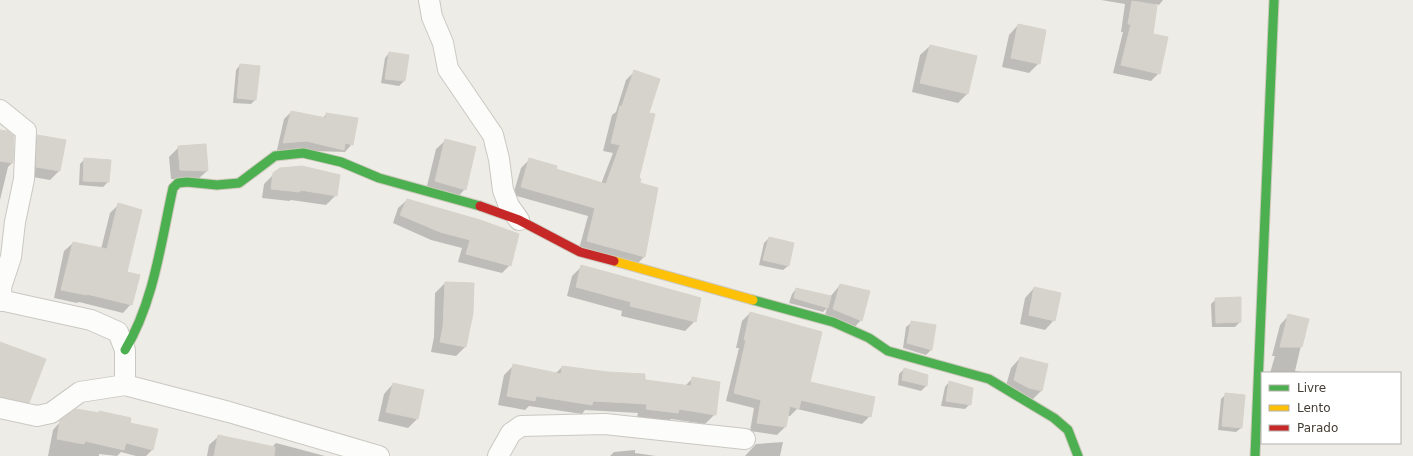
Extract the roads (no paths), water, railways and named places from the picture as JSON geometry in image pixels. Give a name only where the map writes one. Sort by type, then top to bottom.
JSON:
[{"type":"street","points":[[429,0],[432,17],[443,43],[448,69],[493,135],[504,190],[509,206],[519,220]]},
{"type":"street","points":[[1255,456],[1274,0]]},
{"type":"street","points":[[0,110],[26,131],[24,180],[15,222],[11,258],[1,287],[1,300],[91,320],[118,332],[125,350],[125,385]]},
{"type":"street","points":[[125,350],[137,330],[150,292],[173,188],[178,183],[187,182],[217,185],[239,183],[275,156],[303,153],[341,162],[379,178],[482,207],[519,220],[580,252],[833,322],[873,340],[888,351],[989,379],[1059,422],[1068,430],[1078,456]]},
{"type":"street","points":[[0,408],[37,416],[52,413],[80,392],[125,385],[229,412],[379,456]]},
{"type":"street","points":[[498,456],[511,433],[521,426],[605,424],[746,439]]}]
